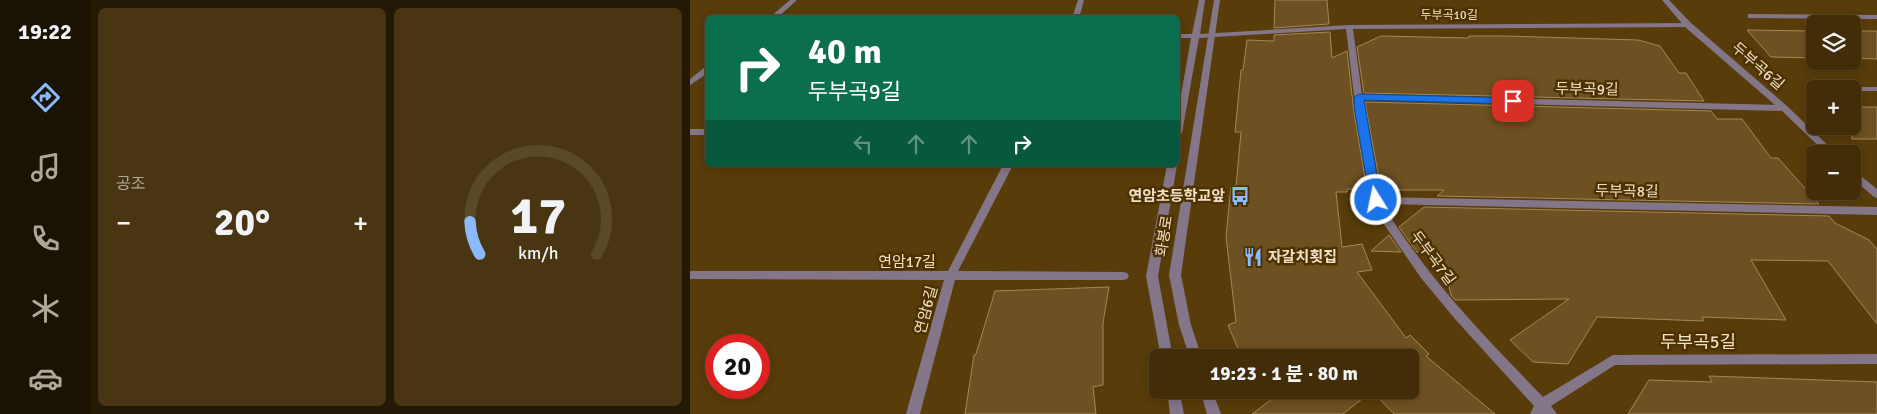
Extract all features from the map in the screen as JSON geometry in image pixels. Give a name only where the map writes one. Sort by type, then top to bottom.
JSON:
[{"type":"street","points":[[776,15],[794,0]]},
{"type":"street","points":[[1076,15],[1081,0]]},
{"type":"street","points":[[1180,122],[1202,0]]},
{"type":"street","name":"화봉로","points":[[1193,349],[1173,276],[1217,0]]},
{"type":"street","name":"두부곡6길","points":[[1665,0],[1688,25],[1784,108],[1823,145]]},
{"type":"street","points":[[1751,16],[1877,17]]},
{"type":"street","name":"두부곡10길","points":[[1180,36],[1211,36],[1349,27],[1688,25]]},
{"type":"street","name":"두부곡7길","points":[[1349,27],[1360,112],[1376,200],[1386,220],[1425,275],[1458,316],[1489,347],[1543,411]]},
{"type":"street","points":[[690,82],[705,71]]},
{"type":"street","points":[[1861,89],[1877,89]]},
{"type":"street","name":"두부곡9길","points":[[1359,97],[1784,108]]},
{"type":"street","points":[[690,132],[705,132]]},
{"type":"street","name":"연암6길","points":[[913,414],[950,277],[1007,167]]},
{"type":"street","points":[[1165,349],[1152,276],[1172,167]]},
{"type":"street","points":[[1861,180],[1877,195]]},
{"type":"street","name":"두부곡8길","points":[[1376,200],[1877,211]]},
{"type":"street","name":"연암17길","points":[[690,275],[1123,276]]},
{"type":"street","name":"두부곡5길","points":[[1543,411],[1613,360],[1877,359]]},
{"type":"street","points":[[1174,399],[1177,414]]},
{"type":"street","points":[[1209,399],[1214,414]]},
{"type":"building","points":[[1275,0],[1327,0],[1329,24],[1274,28]]},
{"type":"building","points":[[1747,30],[1806,31],[1806,58],[1771,57]]},
{"type":"building","points":[[1861,31],[1877,31],[1877,59],[1861,58]]},
{"type":"building","points":[[1330,32],[1332,58],[1347,51],[1354,112],[1367,190],[1347,189],[1347,192],[1336,192],[1342,247],[1362,244],[1372,270],[1357,272],[1406,338],[1410,335],[1429,354],[1426,356],[1495,414],[1394,414],[1380,399],[1419,399],[1419,349],[1238,349],[1228,325],[1236,322],[1226,237],[1231,186],[1236,186],[1241,132],[1235,132],[1241,70],[1243,70],[1247,40],[1274,41],[1274,35]]},
{"type":"building","points":[[1381,36],[1469,38],[1469,36],[1506,36],[1638,40],[1660,46],[1679,73],[1686,73],[1704,101],[1364,93],[1357,47]]},
{"type":"building","points":[[1365,102],[1711,111],[1717,119],[1742,119],[1771,158],[1778,158],[1806,189],[1806,200],[1815,200],[1819,204],[1437,196],[1444,190],[1381,190]]},
{"type":"building","points":[[1861,107],[1877,107],[1877,139],[1852,139],[1852,135],[1861,135]]},
{"type":"building","points":[[1424,207],[1829,216],[1835,223],[1869,240],[1877,249],[1877,324],[1828,261],[1751,260],[1786,320],[1702,317],[1704,321],[1597,317],[1568,364],[1533,362],[1510,340],[1569,299],[1455,300],[1451,295],[1441,253],[1417,252],[1399,227]]},
{"type":"building","points":[[1389,235],[1401,252],[1371,251]]},
{"type":"building","points":[[1109,287],[1103,323],[1103,385],[1093,387],[1096,414],[965,414],[974,355],[976,354],[995,291]]},
{"type":"building","points":[[1709,376],[1877,382],[1877,414],[1628,414],[1649,380],[1712,382]]},
{"type":"building","points":[[1272,399],[1362,399],[1343,414],[1252,414]]},
{"type":"place","name":"연암초등학교앞","points":[[1240,196]]},
{"type":"place","name":"자갈치횟집","points":[[1253,257]]},
{"type":"route","points":[[1376,200],[1359,97],[1513,101]]}]
